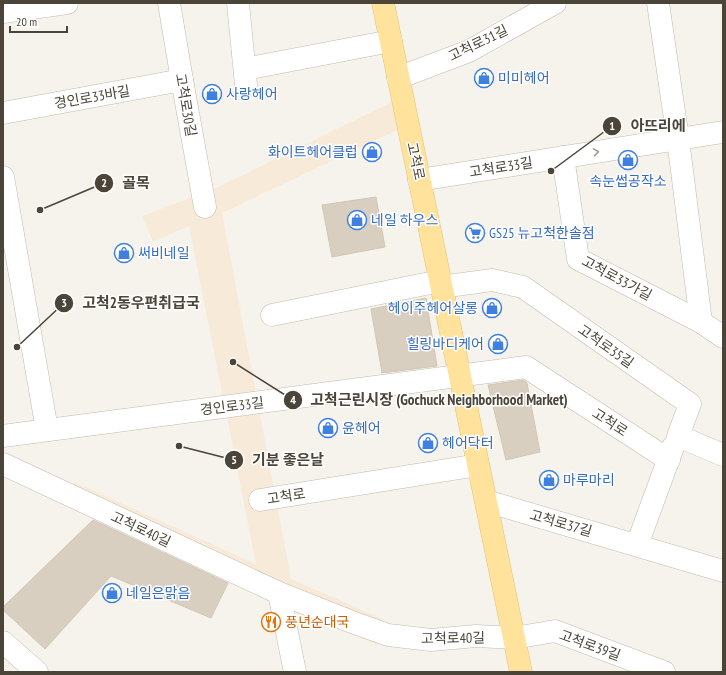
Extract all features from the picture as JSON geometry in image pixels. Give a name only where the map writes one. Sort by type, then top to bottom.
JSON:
[{"type":"main road","name":"고척로","points":[[383,3],[521,672]]},
{"type":"street","points":[[3,12],[67,3]]},
{"type":"street","name":"고척로30길","points":[[169,3],[205,207]]},
{"type":"street","points":[[238,3],[245,77],[391,41]]},
{"type":"street","name":"고척로31길","points":[[398,78],[469,51],[555,3]]},
{"type":"street","points":[[658,3],[678,139],[701,322]]},
{"type":"street","name":"경인로33바길","points":[[3,113],[182,80]]},
{"type":"street","name":"고척로33길","points":[[420,180],[723,132]]},
{"type":"street","name":"고척로33가길","points":[[563,157],[578,259],[701,322],[723,337]]},
{"type":"street","points":[[3,177],[7,242],[47,430]]},
{"type":"street","name":"고척로35길","points":[[441,284],[492,280],[523,287],[690,404],[678,436]]},
{"type":"street","points":[[272,315],[441,284]]},
{"type":"street","name":"고척로","points":[[460,376],[526,367],[669,460]]},
{"type":"street","name":"경인로33길","points":[[3,436],[460,376]]},
{"type":"street","points":[[637,545],[678,436],[723,455]]},
{"type":"street","name":"고척로40길","points":[[3,464],[279,594],[388,635],[431,640],[476,636],[514,638]]},
{"type":"street","name":"고척로","points":[[260,500],[478,465]]},
{"type":"street","name":"고척로37길","points":[[486,501],[723,571]]},
{"type":"street","points":[[279,594],[295,672]]},
{"type":"street","name":"고척로39길","points":[[514,638],[555,631],[664,672]]},
{"type":"street","points":[[3,642],[37,672]]},
{"type":"shaded area","points":[[402,97],[408,125],[222,213],[291,579],[383,619],[377,645],[66,505],[74,482],[256,564],[189,226],[153,242],[142,216],[216,188]]},
{"type":"building","points":[[376,197],[385,247],[332,257],[322,205]]},
{"type":"building","points":[[426,298],[437,366],[382,373],[371,309]]},
{"type":"building","points":[[523,380],[527,383],[540,452],[506,460],[488,385]]},
{"type":"building","points":[[93,520],[228,583],[211,618],[111,576],[45,649],[3,610],[3,607]]},
{"type":"place","name":"미미헤어","points":[[484,78]]},
{"type":"place","name":"사랑헤어","points":[[212,94]]},
{"type":"place","name":"화이트헤어클럽","points":[[372,152]]},
{"type":"place","name":"속눈썹공작소","points":[[628,160]]},
{"type":"place","name":"아뜨리에","points":[[551,171]]},
{"type":"place","name":"골목","points":[[40,210]]},
{"type":"place","name":"네일 하우스","points":[[357,220]]},
{"type":"place","name":"GS25 뉴고척한솔점","points":[[475,233]]},
{"type":"place","name":"써비네일","points":[[124,253]]},
{"type":"place","name":"헤이주헤어살롱","points":[[492,308]]},
{"type":"place","name":"힐링바디케어","points":[[498,344]]},
{"type":"place","name":"고척2동우편취급국","points":[[17,347]]},
{"type":"place","name":"고척근린시장 (Gochuck Neighborhood Market)","points":[[233,362]]},
{"type":"place","name":"윤헤어","points":[[328,428]]},
{"type":"place","name":"헤어닥터","points":[[428,443]]},
{"type":"place","name":"기분 좋은날","points":[[179,446]]},
{"type":"place","name":"마루마리","points":[[549,480]]},
{"type":"place","name":"네일은맑음","points":[[112,593]]},
{"type":"place","name":"풍년순대국","points":[[271,622]]}]
